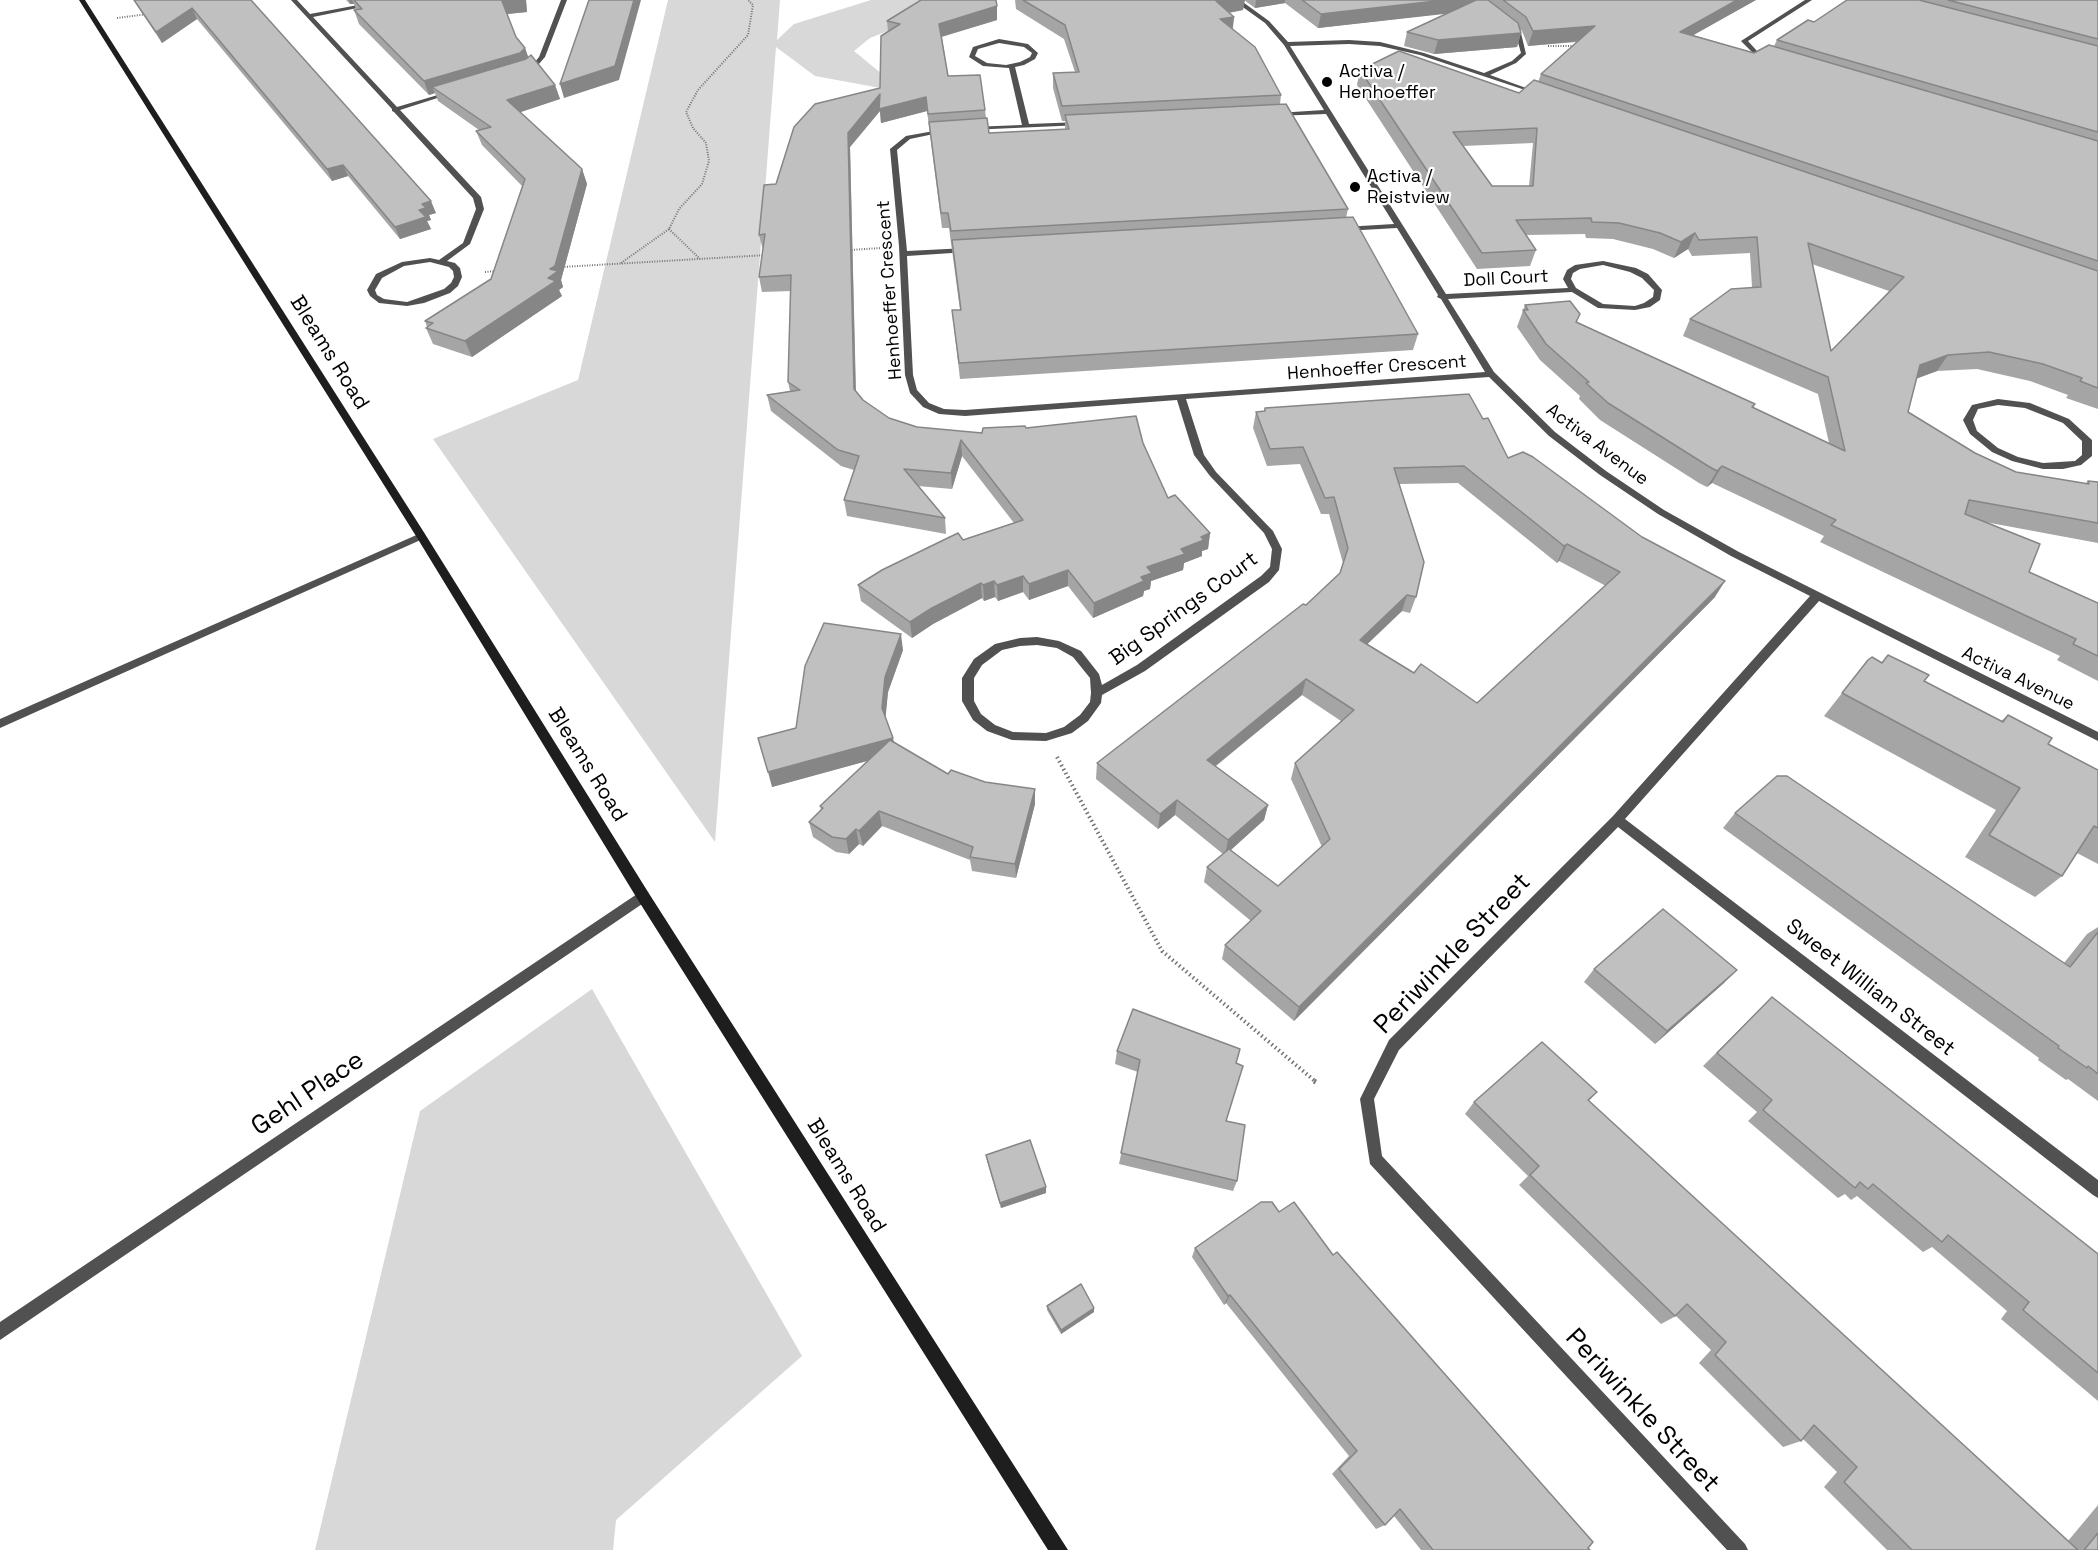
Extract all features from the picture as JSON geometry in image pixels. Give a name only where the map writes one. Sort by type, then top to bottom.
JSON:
[{"type":"main road","name":"Bleams Road","points":[[82,0],[421,536],[643,896],[1059,1550]]},
{"type":"street","points":[[294,0],[477,197],[480,209],[466,244],[442,261],[416,261],[395,267],[379,276],[370,290],[382,301],[393,303],[414,302],[436,297],[447,291],[458,277],[452,265],[442,261]]},
{"type":"street","points":[[309,16],[394,0]]},
{"type":"street","points":[[517,73],[528,70],[542,57],[564,0]]},
{"type":"street","name":"Activa Avenue","points":[[1236,0],[1267,22],[1287,44],[1396,226],[1491,374],[1552,434],[1603,473],[1661,512],[1816,597],[2098,737]]},
{"type":"street","points":[[1780,62],[1755,52],[1744,41],[1809,0]]},
{"type":"street","points":[[1486,75],[1514,63],[1524,53],[1519,34],[1501,21]]},
{"type":"street","points":[[999,41],[1017,42],[1032,48],[1035,53],[1033,58],[1012,66],[985,65],[972,57],[971,52],[982,44],[999,41]]},
{"type":"street","points":[[1287,44],[1349,42],[1380,44],[1422,54],[1542,95]]},
{"type":"street","points":[[1012,66],[1026,127]]},
{"type":"street","points":[[394,110],[460,90]]},
{"type":"street","points":[[1271,115],[1328,112]]},
{"type":"street","points":[[962,130],[1084,124]]},
{"type":"street","name":"Henhoeffer Crescent","points":[[951,130],[908,138],[893,149],[903,250],[909,375],[913,391],[926,405],[942,412],[965,413],[1491,374]]},
{"type":"street","points":[[1337,229],[1396,226]]},
{"type":"street","points":[[903,250],[980,249]]},
{"type":"street","name":"Doll Court","points":[[1441,297],[1572,290],[1601,306],[1635,308],[1652,301],[1657,297],[1658,290],[1645,276],[1633,270],[1603,263],[1578,267],[1570,272],[1567,279],[1572,290]]},
{"type":"street","name":"Big Springs Court","points":[[1097,693],[1141,668],[1265,579],[1275,568],[1277,549],[1268,531],[1213,474],[1199,455],[1181,398]]},
{"type":"street","points":[[1988,403],[2027,405],[2048,412],[2072,425],[2087,441],[2093,453],[2078,463],[2063,466],[2043,465],[2015,459],[1984,443],[1973,432],[1968,420],[1976,407],[1988,403]]},
{"type":"street","points":[[0,724],[421,536]]},
{"type":"street","name":"Periwinkle Street","points":[[1739,1550],[1376,1159],[1367,1099],[1394,1045],[1617,820],[1816,597]]},
{"type":"street","name":"Big Springs Court","points":[[1020,642],[1059,645],[1085,662],[1095,676],[1097,693],[1095,703],[1084,718],[1068,730],[1046,737],[1012,736],[991,728],[977,717],[968,701],[968,678],[978,662],[999,648],[1020,642]]},
{"type":"street","name":"Sweet William Street","points":[[1617,820],[2098,1190]]},
{"type":"street","name":"Gehl Place","points":[[0,1332],[643,896]]},
{"type":"path","points":[[620,264],[669,229],[679,209],[702,184],[709,161],[706,143],[693,129],[686,112],[698,90],[748,35],[753,5],[748,0]]},
{"type":"path","points":[[140,16],[150,13]]},
{"type":"path","points":[[1548,46],[1584,46]]},
{"type":"path","points":[[669,229],[700,259]]},
{"type":"path","points":[[840,250],[903,250]]},
{"type":"path","points":[[552,268],[770,255]]},
{"type":"path","points":[[484,272],[507,270]]},
{"type":"path","points":[[1046,737],[1162,951],[1316,1082]]},
{"type":"shaded area","points":[[668,0],[780,0],[777,40],[794,24],[871,0],[975,0],[953,5],[870,38],[854,51],[888,79],[886,89],[815,76],[776,47],[715,842],[433,439],[578,380]]},
{"type":"shaded area","points":[[592,989],[802,1356],[616,1520],[613,1550],[315,1550],[420,1111]]},
{"type":"building","points":[[134,0],[251,0],[431,201],[422,204],[426,208],[419,210],[426,217],[395,227],[343,165],[327,169],[192,8],[156,32]]},
{"type":"building","points":[[354,0],[509,0],[502,1],[516,37],[525,48],[520,53],[424,81],[354,10],[362,9]]},
{"type":"building","points":[[589,0],[634,0],[615,66],[560,84]]},
{"type":"building","points":[[921,0],[996,0],[997,6],[939,24],[948,76],[980,75],[985,110],[928,114],[926,97],[879,109],[880,94],[848,133],[854,389],[863,400],[889,418],[917,427],[982,433],[983,428],[1025,426],[1026,428],[1136,416],[1143,443],[1168,498],[1175,495],[1210,533],[1201,537],[1204,540],[1181,549],[1185,554],[1147,567],[1152,573],[1141,577],[1144,581],[1094,603],[1068,570],[1029,584],[1023,576],[997,585],[994,581],[983,585],[981,583],[910,622],[858,585],[882,570],[958,533],[963,540],[1023,520],[961,440],[951,473],[904,469],[945,518],[844,500],[859,456],[838,450],[767,395],[800,390],[788,382],[791,275],[759,277],[765,234],[759,235],[764,185],[776,184],[794,127],[815,104],[880,88],[881,36],[900,24],[887,21]]},
{"type":"building","points":[[1023,0],[1224,0],[1216,1],[1234,17],[1220,19],[1255,47],[1281,95],[1062,106],[1053,73],[1079,72],[1065,25]]},
{"type":"building","points":[[1302,0],[1445,0],[1321,14]]},
{"type":"building","points":[[1476,0],[1488,0],[1518,23],[1521,33],[1438,40],[1407,32]]},
{"type":"building","points":[[1503,0],[1737,0],[1680,32],[1754,53],[1769,45],[2098,141],[2098,261],[1541,74],[1595,26],[1533,31],[1526,17]]},
{"type":"building","points":[[1847,0],[1919,0],[2098,46],[2098,132],[1777,40],[1808,20],[1814,22]]},
{"type":"building","points":[[1948,0],[2098,0],[2098,39]]},
{"type":"building","points":[[1399,51],[1519,93],[1534,80],[2098,271],[2098,388],[2080,381],[2082,378],[2043,364],[1989,352],[1948,355],[1920,365],[1908,412],[1975,453],[2016,472],[2089,484],[2088,481],[2098,482],[2098,523],[1969,500],[1965,514],[2040,544],[2029,572],[2098,603],[2098,656],[2073,644],[2076,639],[1831,525],[1836,520],[1722,466],[1717,471],[1708,466],[1608,403],[1586,383],[1589,382],[1546,344],[1523,310],[1528,310],[1525,305],[1570,301],[1580,314],[1576,322],[1755,404],[1752,407],[1845,451],[1828,377],[1690,319],[1731,289],[1761,287],[1757,237],[1699,240],[1695,233],[1681,242],[1660,233],[1619,223],[1592,222],[1591,218],[1516,220],[1536,250],[1482,253],[1360,70]],"holes":[[[1537,128],[1533,186],[1492,186],[1453,132]],[[1808,243],[1904,277],[1831,351]]]},
{"type":"building","points":[[531,55],[555,85],[507,100],[582,169],[555,266],[550,269],[558,271],[548,278],[556,281],[465,341],[426,328],[433,323],[425,321],[491,279],[525,179],[476,131],[491,127],[432,87],[526,59]]},
{"type":"building","points":[[1286,104],[1348,209],[951,231],[948,213],[941,213],[929,122],[987,118],[989,133],[1069,129],[1065,115]]},
{"type":"building","points":[[1353,217],[1418,334],[959,363],[952,310],[961,310],[952,240]]},
{"type":"building","points":[[1469,394],[1483,419],[1488,418],[1508,458],[1523,452],[1533,457],[1642,537],[1725,581],[1299,1007],[1225,945],[1261,911],[1207,867],[1229,849],[1278,886],[1330,839],[1295,763],[1354,710],[1306,679],[1207,760],[1268,805],[1228,840],[1177,800],[1160,814],[1097,763],[1303,604],[1306,605],[1340,573],[1348,548],[1334,497],[1325,498],[1303,447],[1270,449],[1256,412],[1265,411],[1265,408]],"holes":[[[1464,466],[1564,546],[1567,544],[1620,572],[1477,703],[1421,664],[1414,673],[1360,640],[1407,595],[1416,597],[1424,562],[1394,468]]]},
{"type":"building","points":[[824,623],[901,634],[885,677],[882,708],[893,738],[768,772],[758,738],[796,728],[805,666]]},
{"type":"building","points":[[1888,655],[1929,675],[1924,681],[2003,722],[2008,715],[2052,738],[2048,744],[2098,770],[2098,828],[2094,826],[2062,876],[1989,835],[2020,788],[1842,693],[1868,660],[1872,657],[1882,663]]},
{"type":"building","points":[[890,740],[948,774],[951,770],[985,782],[1035,789],[1015,864],[970,857],[973,847],[879,811],[859,831],[856,829],[846,839],[832,837],[809,822],[823,808],[820,806]]},
{"type":"building","points":[[1777,776],[1787,776],[2070,967],[2098,932],[2098,1074],[2058,1048],[2059,1046],[1735,813]]},
{"type":"building","points":[[1663,909],[1737,970],[1667,1031],[1594,969]]},
{"type":"building","points":[[1772,997],[2098,1254],[2098,1373],[2023,1310],[2029,1302],[1948,1235],[1942,1242],[1873,1184],[1868,1189],[1860,1182],[1855,1188],[1763,1110],[1772,1100],[1717,1053]]},
{"type":"building","points":[[1133,1009],[1240,1049],[1236,1063],[1243,1066],[1226,1121],[1245,1125],[1237,1181],[1121,1153],[1140,1060],[1117,1051]]},
{"type":"building","points":[[1542,1042],[1597,1092],[1588,1100],[2078,1550],[1912,1550],[1844,1482],[1857,1467],[1814,1425],[1801,1441],[1715,1355],[1726,1342],[1687,1304],[1675,1316],[1530,1175],[1539,1166],[1474,1102]]},
{"type":"building","points":[[1030,1140],[1046,1187],[1000,1203],[986,1155]]},
{"type":"building","points":[[1261,1202],[1272,1202],[1279,1212],[1294,1202],[1333,1255],[1337,1252],[1593,1542],[1588,1548],[1590,1550],[1433,1550],[1400,1509],[1385,1525],[1339,1469],[1357,1451],[1230,1295],[1228,1296],[1195,1248]]},
{"type":"building","points":[[1081,1284],[1094,1308],[1061,1330],[1047,1306]]},
{"type":"building","points":[[2098,1533],[2098,1550],[2084,1550]]},
{"type":"place","name":"Activa / Henhoeffer","points":[[1327,82]]},
{"type":"place","name":"Activa / Reistview","points":[[1355,187]]}]
